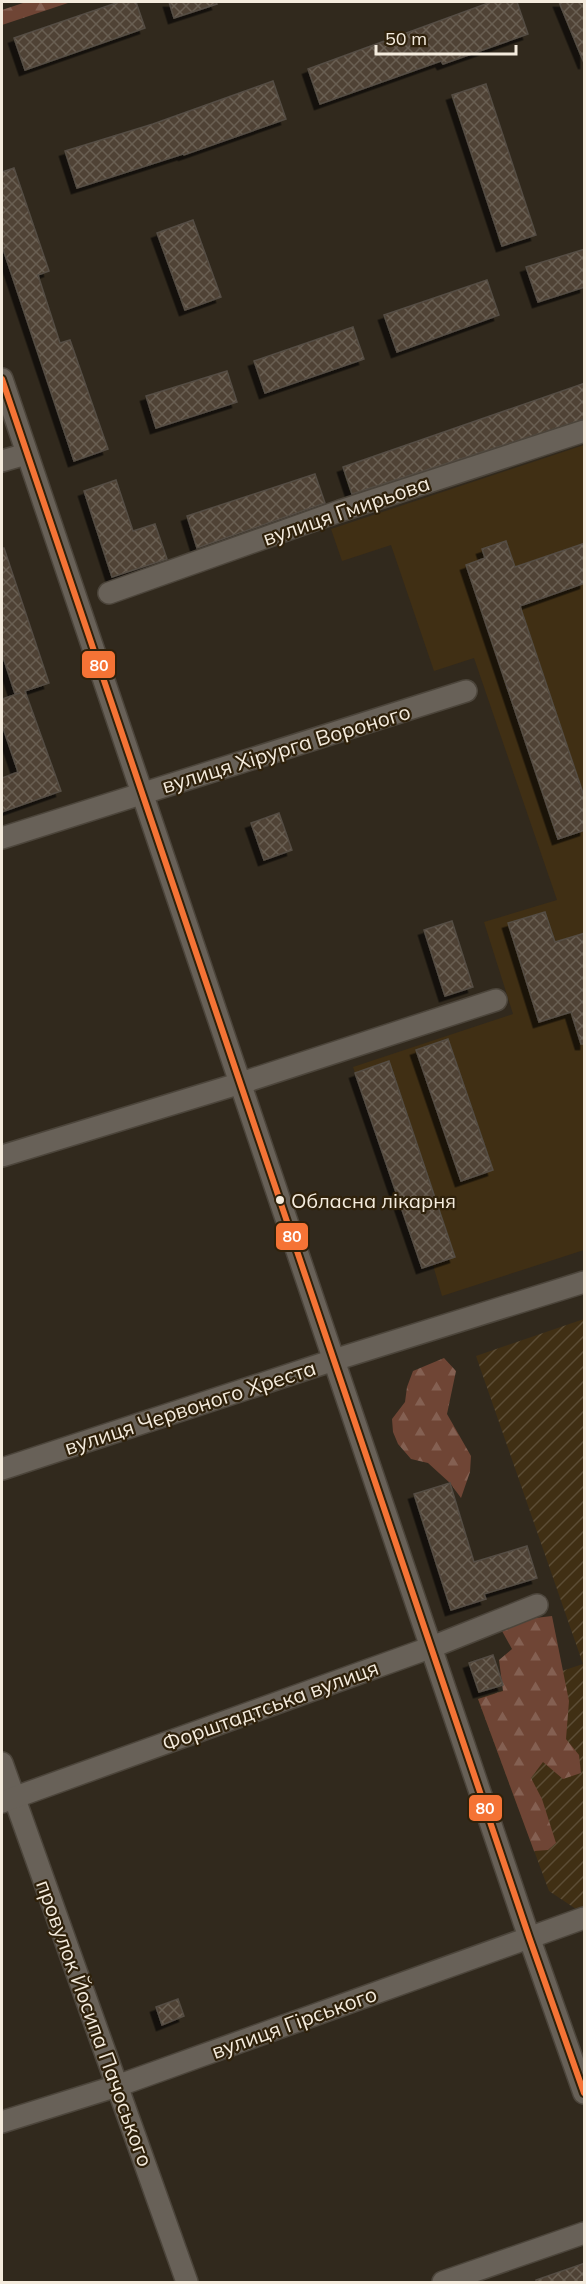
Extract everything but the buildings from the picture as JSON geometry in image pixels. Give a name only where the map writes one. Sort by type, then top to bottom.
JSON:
[{"type":"street","points":[[2,379],[529,1937],[585,2093]]},
{"type":"street","name":"вулиця Гмирьова","points":[[109,593],[340,511],[585,431]]},
{"type":"street","points":[[2,461],[26,454]]},
{"type":"street","name":"вулиця Хірурга Вороного","points":[[2,838],[466,692]]},
{"type":"street","points":[[2,1156],[241,1083],[496,1000]]},
{"type":"street","name":"вулиця Червоного Хреста","points":[[2,1469],[334,1360],[585,1282]]},
{"type":"street","name":"Форштадтська вулиця","points":[[8,1799],[432,1647],[537,1605]]},
{"type":"street","name":"провулок Йосипа Пачоського","points":[[2,1763],[8,1799],[117,2086],[188,2283]]},
{"type":"street","name":"вулиця Гірського","points":[[2,2122],[117,2086],[585,1918]]},
{"type":"street","points":[[443,2283],[585,2233]]},
{"type":"shaded area","points":[[584,445],[584,1250],[442,1296],[433,1265],[422,1268],[353,1067],[513,1014],[484,922],[557,900],[474,658],[434,671],[391,545],[342,561],[331,529]]},
{"type":"shaded area","points":[[584,1319],[584,1906],[576,1909],[549,1891],[478,1699],[583,1664],[476,1356]]},
{"type":"green space","points":[[26,2],[71,2],[2,25],[2,10]]},
{"type":"green space","points":[[444,1358],[456,1371],[447,1414],[471,1456],[470,1472],[461,1498],[450,1483],[428,1463],[411,1459],[398,1444],[393,1432],[392,1419],[405,1402],[407,1387],[413,1371]]},
{"type":"green space","points":[[552,1616],[569,1701],[566,1739],[579,1755],[581,1773],[563,1779],[543,1762],[531,1778],[542,1799],[556,1843],[548,1850],[534,1851],[478,1699],[503,1691],[499,1660],[512,1649],[502,1631],[510,1621]]},
{"type":"transit line","name":"80","points":[[2,379],[529,1937],[584,2093]]},
{"type":"place","name":"Обласна лікарня","points":[[280,1200]]}]
